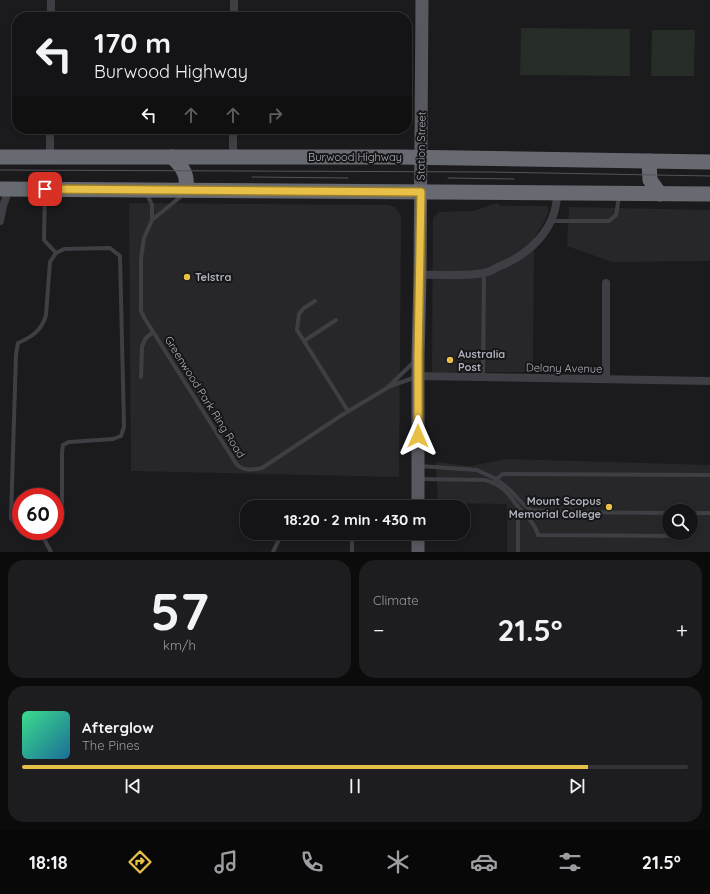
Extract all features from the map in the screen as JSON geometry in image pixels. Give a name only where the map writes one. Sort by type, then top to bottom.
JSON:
[{"type":"highway","name":"Burwood Highway","points":[[0,157],[420,157],[710,162]]},
{"type":"highway","points":[[172,157],[185,172],[187,182],[186,190]]},
{"type":"highway","points":[[649,161],[650,180],[660,194]]},
{"type":"highway","points":[[5,189],[710,194]]},
{"type":"main road","name":"Station Street","points":[[418,500],[422,0]]},
{"type":"main road","points":[[418,540],[418,552]]},
{"type":"street","points":[[51,0],[51,12]]},
{"type":"street","points":[[234,0],[234,12]]},
{"type":"street","points":[[50,134],[50,157]]},
{"type":"street","points":[[233,134],[233,157]]},
{"type":"street","points":[[0,221],[5,189]]},
{"type":"street","points":[[420,275],[484,273],[504,265],[526,252],[536,243],[551,221],[557,207],[557,194]]},
{"type":"street","points":[[606,283],[606,379]]},
{"type":"street","name":"Delany Avenue","points":[[418,376],[710,381]]},
{"type":"lane","points":[[45,189],[44,240],[56,253]]},
{"type":"lane","points":[[146,190],[152,205],[152,220]]},
{"type":"lane","points":[[152,220],[180,198],[186,190]]},
{"type":"lane","points":[[551,221],[609,221],[616,215],[619,194]]},
{"type":"lane","name":"Greenwood Park Ring Road","points":[[152,220],[144,238],[141,251],[140,294],[142,314],[240,468],[250,470],[262,468],[348,411],[386,388]]},
{"type":"lane","points":[[12,519],[16,354],[18,344],[38,331],[44,323],[46,315],[50,262],[56,253],[64,249],[110,248],[120,256],[124,427],[121,436],[113,439],[69,442],[63,445],[62,488]]},
{"type":"lane","points":[[483,377],[484,273]]},
{"type":"lane","points":[[314,301],[304,308],[299,314],[297,330],[348,411]]},
{"type":"lane","points":[[304,341],[336,320]]},
{"type":"lane","points":[[142,376],[142,347],[145,339],[153,332]]},
{"type":"lane","points":[[386,388],[418,358]]},
{"type":"lane","points":[[386,388],[418,376]]},
{"type":"lane","points":[[418,472],[477,470],[494,481],[509,488],[531,510],[549,512],[662,513]]},
{"type":"lane","points":[[418,472],[494,481],[511,496],[518,507],[536,528],[538,535],[662,536]]},
{"type":"lane","points":[[494,481],[503,474],[710,475]]},
{"type":"lane","points":[[518,498],[518,552]]},
{"type":"lane","points":[[698,513],[710,513]]},
{"type":"lane","points":[[44,540],[50,552]]},
{"type":"lane","points":[[273,552],[279,540]]},
{"type":"lane","points":[[352,540],[352,552]]},
{"type":"shaded area","points":[[521,28],[630,29],[630,76],[520,75]]},
{"type":"shaded area","points":[[652,30],[695,30],[694,76],[651,76]]},
{"type":"shaded area","points":[[129,203],[388,205],[395,207],[401,216],[399,477],[131,471]]},
{"type":"shaded area","points":[[497,203],[501,206],[547,206],[549,211],[534,238],[533,372],[432,372],[433,218],[439,212],[473,211]]},
{"type":"shaded area","points":[[569,207],[710,210],[710,261],[612,262],[567,246]]},
{"type":"shaded area","name":"Mount Scopus Memorial College","points":[[507,459],[710,465],[710,552],[507,552],[507,504],[470,503],[470,500],[438,500],[436,462],[470,466]]},
{"type":"tram line","points":[[0,170],[490,172],[710,176]]},
{"type":"tram line","points":[[252,177],[348,178]]},
{"type":"tram line","points":[[448,178],[514,179]]},
{"type":"place","name":"Telstra","points":[[187,277]]},
{"type":"place","name":"Australia Post","points":[[450,360]]},
{"type":"place","name":"Mount Scopus Memorial College","points":[[609,507]]},
{"type":"route","points":[[45,189],[421,192],[418,436]]}]
